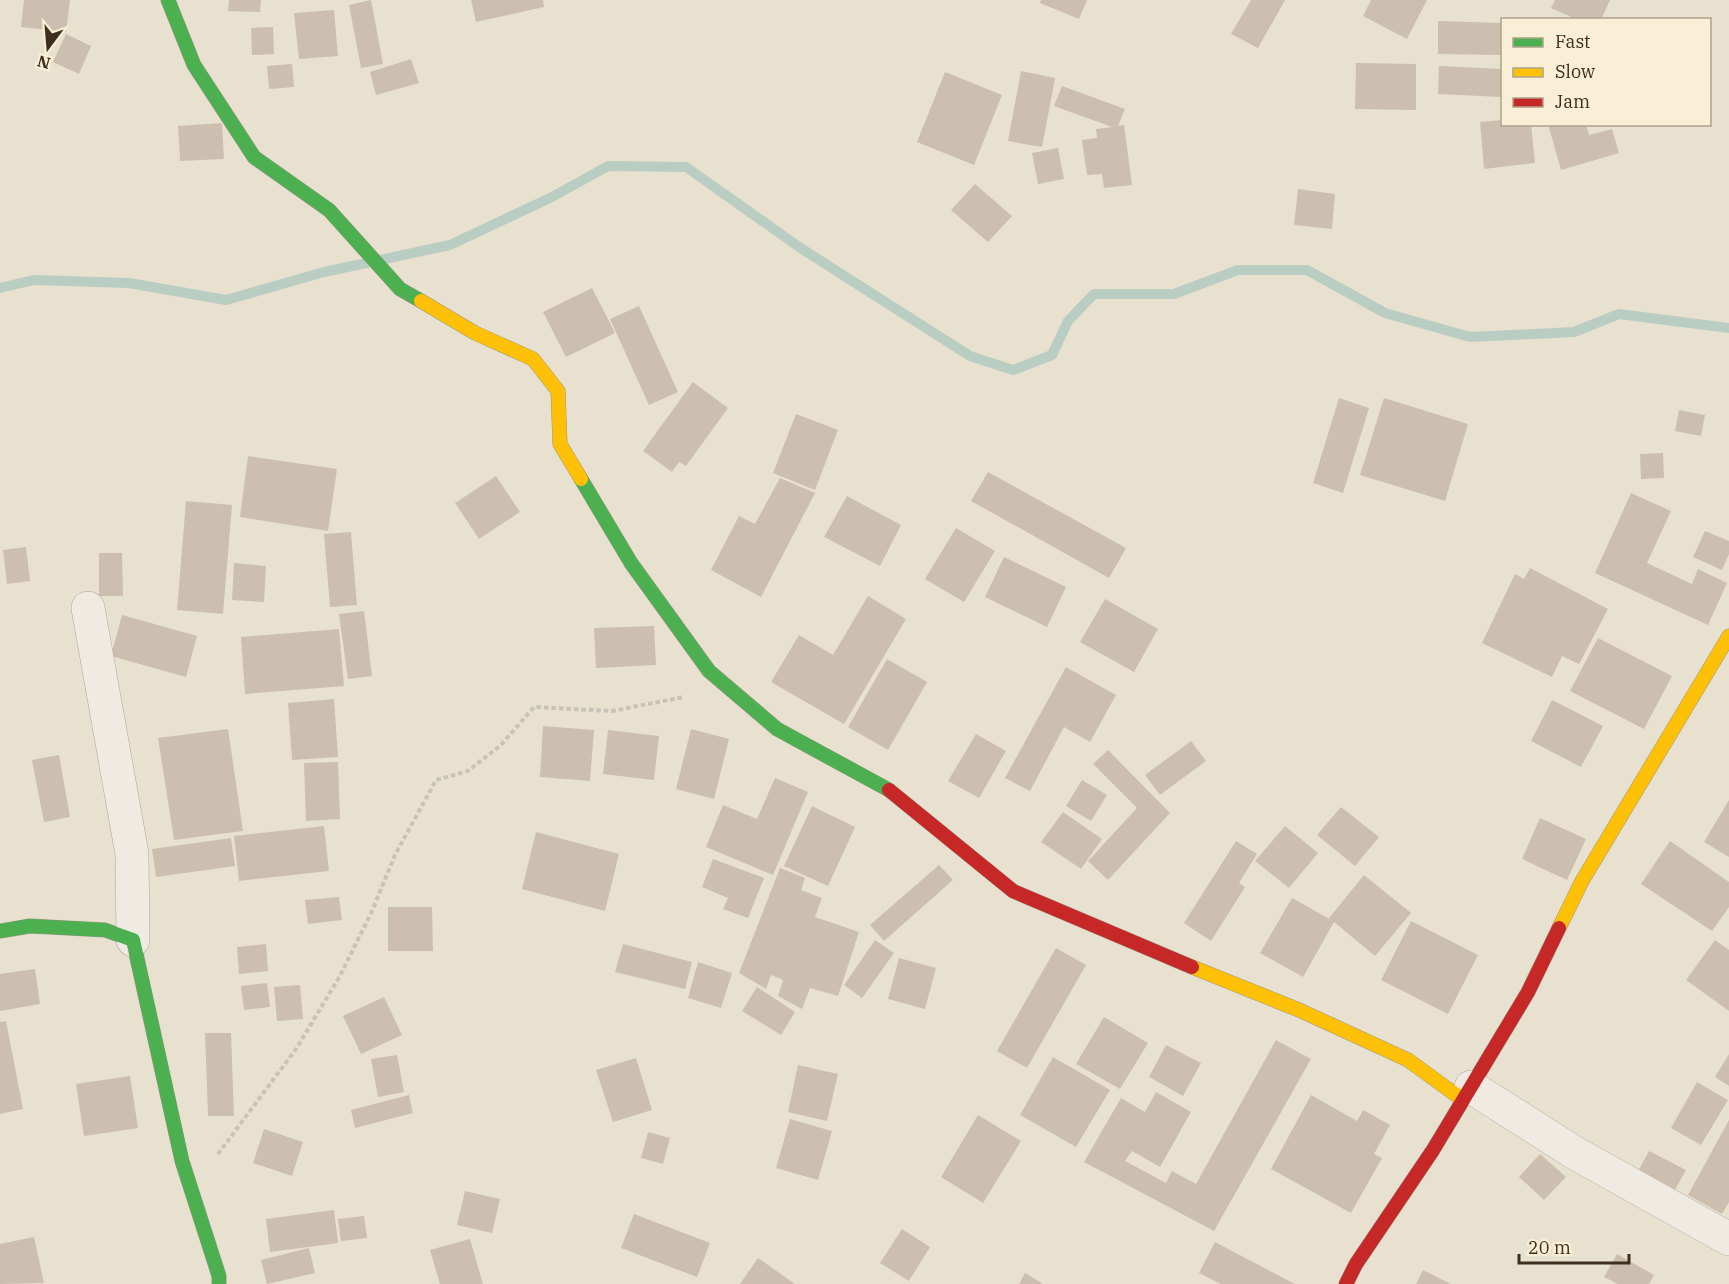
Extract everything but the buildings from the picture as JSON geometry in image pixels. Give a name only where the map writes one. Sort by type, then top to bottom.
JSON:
[{"type":"street","points":[[168,0],[194,65],[254,157],[329,210],[400,289],[475,333],[533,359],[558,391],[560,444],[631,563],[709,670],[777,729],[887,789],[1013,891],[1299,1010],[1408,1060],[1729,1239]]},
{"type":"street","points":[[88,608],[132,854],[133,940],[182,1161],[219,1276],[219,1284]]},
{"type":"street","points":[[1346,1284],[1356,1264],[1433,1150],[1528,992],[1582,881],[1729,636]]},
{"type":"street","points":[[0,931],[30,926],[105,930],[133,940]]},
{"type":"path","points":[[192,1189],[296,1049],[340,976],[372,911],[394,855],[436,780],[468,771],[501,745],[534,707],[612,711],[729,688]]},
{"type":"waterway","points":[[0,288],[34,280],[129,283],[226,300],[324,272],[450,245],[552,197],[608,166],[686,167],[802,249],[970,356],[1013,370],[1052,355],[1068,321],[1094,294],[1174,294],[1238,270],[1307,270],[1385,313],[1470,337],[1574,332],[1619,314],[1729,328]]},
{"type":"traffic: fast","points":[[168,0],[194,65],[254,157],[329,210],[400,289],[421,301]]},
{"type":"traffic: fast","points":[[581,479],[631,563],[709,671],[777,729],[889,790]]},
{"type":"traffic: fast","points":[[0,931],[30,926],[105,930],[133,940],[182,1161],[219,1276],[219,1284]]},
{"type":"traffic: slow","points":[[421,301],[475,333],[533,359],[558,391],[560,444],[581,479]]},
{"type":"traffic: slow","points":[[1559,928],[1582,881],[1729,636]]},
{"type":"traffic: slow","points":[[1192,967],[1299,1010],[1408,1060],[1463,1100]]},
{"type":"traffic: jam","points":[[889,790],[1013,891],[1192,967]]},
{"type":"traffic: jam","points":[[1346,1284],[1356,1264],[1433,1150],[1528,992],[1559,928]]}]
